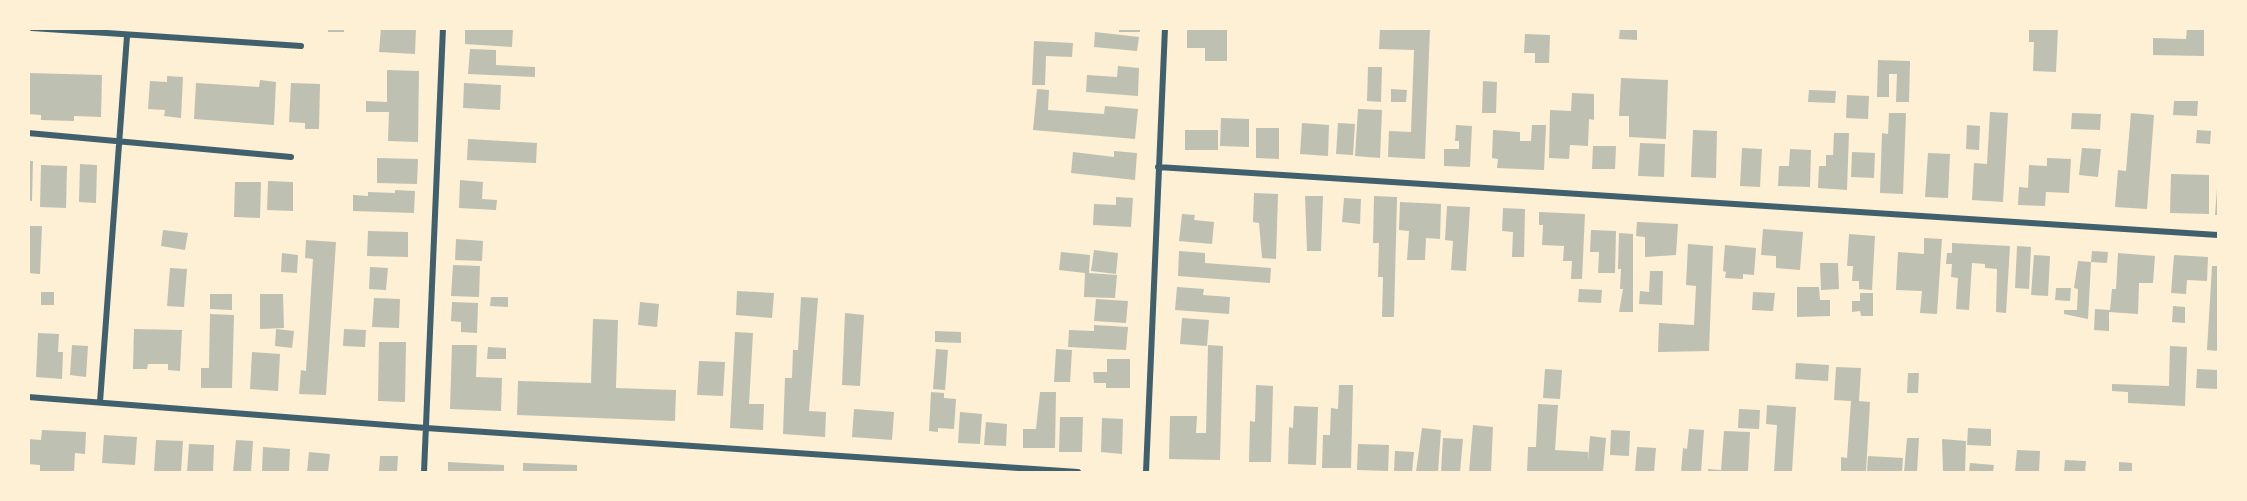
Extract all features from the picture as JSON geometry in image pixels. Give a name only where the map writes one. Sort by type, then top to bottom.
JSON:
[{"type":"street","points":[[33,28],[301,46]]},
{"type":"street","points":[[424,472],[443,28]]},
{"type":"street","points":[[1146,472],[1165,28]]},
{"type":"street","points":[[100,402],[126,36]]},
{"type":"street","points":[[28,133],[291,157]]},
{"type":"street","points":[[1158,167],[2218,235]]},
{"type":"street","points":[[28,397],[426,428],[1078,472]]},
{"type":"building","points":[[328,28],[344,28],[344,32],[328,32]]},
{"type":"building","points":[[381,28],[416,28],[415,54],[379,52]]},
{"type":"building","points":[[465,28],[513,28],[512,47],[465,44]]},
{"type":"building","points":[[1119,28],[1140,28],[1140,32],[1119,32]]},
{"type":"building","points":[[1187,28],[1227,28],[1227,61],[1205,61],[1205,48],[1187,48]]},
{"type":"building","points":[[1380,28],[1430,28],[1425,159],[1388,157],[1389,131],[1411,132],[1414,50],[1379,49]]},
{"type":"building","points":[[1620,28],[1637,28],[1637,40],[1619,39]]},
{"type":"building","points":[[2029,28],[2058,28],[2056,72],[2033,71],[2034,42],[2029,42]]},
{"type":"building","points":[[2187,28],[2204,28],[2204,56],[2153,55],[2153,38],[2186,39]]},
{"type":"building","points":[[1095,32],[1139,37],[1137,51],[1094,47]]},
{"type":"building","points":[[1525,34],[1550,35],[1549,63],[1535,63],[1535,53],[1524,53]]},
{"type":"building","points":[[1034,41],[1073,43],[1072,57],[1046,56],[1045,85],[1032,85]]},
{"type":"building","points":[[470,49],[496,50],[496,65],[535,67],[535,77],[468,74]]},
{"type":"building","points":[[1878,60],[1910,61],[1909,102],[1896,102],[1897,74],[1889,74],[1889,97],[1877,97]]},
{"type":"building","points":[[1118,66],[1139,68],[1138,96],[1086,92],[1087,75],[1117,77]]},
{"type":"building","points":[[1368,67],[1382,67],[1381,102],[1367,101]]},
{"type":"building","points":[[387,70],[419,71],[418,142],[388,141],[389,112],[366,112],[366,101],[387,102]]},
{"type":"building","points":[[28,73],[102,75],[101,117],[74,116],[74,121],[41,120],[41,115],[28,114]]},
{"type":"building","points":[[167,76],[183,77],[181,118],[164,116],[165,110],[148,109],[150,81],[167,82]]},
{"type":"building","points":[[1621,78],[1668,80],[1666,139],[1629,137],[1629,116],[1619,116]]},
{"type":"building","points":[[260,80],[276,82],[274,125],[194,119],[196,83],[259,87]]},
{"type":"building","points":[[1483,81],[1497,82],[1496,113],[1482,113]]},
{"type":"building","points":[[291,83],[320,84],[319,129],[305,129],[305,123],[289,122]]},
{"type":"building","points":[[464,83],[501,85],[500,110],[463,108]]},
{"type":"building","points":[[1037,89],[1049,90],[1048,110],[1104,114],[1105,106],[1138,109],[1135,139],[1033,130]]},
{"type":"building","points":[[1391,89],[1407,90],[1406,102],[1391,102]]},
{"type":"building","points":[[1809,90],[1836,91],[1835,103],[1808,102]]},
{"type":"building","points":[[1572,93],[1594,94],[1594,120],[1589,119],[1588,146],[1570,145],[1569,159],[1549,158],[1550,110],[1571,111]]},
{"type":"building","points":[[1847,95],[1869,96],[1868,119],[1846,118]]},
{"type":"building","points":[[2174,101],[2198,101],[2197,116],[2173,115]]},
{"type":"building","points":[[1358,109],[1382,110],[1380,158],[1355,156]]},
{"type":"building","points":[[1990,112],[2008,113],[2003,202],[1972,200],[1974,163],[1987,164]]},
{"type":"building","points":[[1889,113],[1906,113],[1903,194],[1880,193],[1882,133],[1888,134]]},
{"type":"building","points":[[2072,113],[2101,114],[2100,130],[2071,129]]},
{"type":"building","points":[[2131,113],[2154,115],[2147,209],[2115,207],[2118,170],[2126,171]]},
{"type":"building","points":[[1221,118],[1249,119],[1249,147],[1220,146]]},
{"type":"building","points":[[1302,123],[1329,125],[1328,156],[1300,154]]},
{"type":"building","points":[[1338,123],[1355,124],[1353,155],[1336,154]]},
{"type":"building","points":[[1456,125],[1472,126],[1470,167],[1444,166],[1444,149],[1459,149],[1459,141],[1455,141]]},
{"type":"building","points":[[1532,125],[1546,125],[1544,170],[1497,168],[1498,159],[1492,158],[1493,130],[1520,132],[1520,141],[1531,141]]},
{"type":"building","points":[[1967,125],[1980,126],[1979,150],[1966,149]]},
{"type":"building","points":[[1256,128],[1279,128],[1279,159],[1256,158]]},
{"type":"building","points":[[1185,130],[1218,130],[1218,150],[1185,150]]},
{"type":"building","points":[[1693,130],[1717,131],[1716,178],[1691,177]]},
{"type":"building","points":[[2197,130],[2211,131],[2210,144],[2196,143]]},
{"type":"building","points":[[1834,133],[1849,133],[1847,190],[1818,188],[1819,166],[1826,166],[1826,155],[1833,155]]},
{"type":"building","points":[[468,139],[537,143],[536,163],[467,160]]},
{"type":"building","points":[[1640,143],[1665,144],[1664,177],[1638,176]]},
{"type":"building","points":[[1593,146],[1616,146],[1615,169],[1592,169]]},
{"type":"building","points":[[1742,148],[1762,149],[1760,187],[1740,186]]},
{"type":"building","points":[[2082,148],[2101,149],[2098,177],[2079,175]]},
{"type":"building","points":[[1790,149],[1811,150],[1810,187],[1778,186],[1779,166],[1789,166]]},
{"type":"building","points":[[1114,151],[1137,153],[1135,180],[1071,173],[1073,152],[1114,157]]},
{"type":"building","points":[[1852,152],[1875,153],[1874,178],[1851,177]]},
{"type":"building","points":[[1928,153],[1950,154],[1948,198],[1925,197]]},
{"type":"building","points":[[377,158],[418,159],[417,184],[377,183]]},
{"type":"building","points":[[2047,158],[2071,159],[2069,193],[2046,192],[2045,206],[2018,205],[2019,187],[2028,188],[2029,165],[2047,166]]},
{"type":"building","points":[[28,161],[33,161],[32,201],[28,201]]},
{"type":"building","points":[[80,164],[97,165],[96,203],[79,202]]},
{"type":"building","points":[[41,165],[67,166],[66,208],[40,207]]},
{"type":"building","points":[[2171,174],[2209,175],[2209,214],[2170,213]]},
{"type":"building","points":[[460,180],[483,182],[482,199],[497,200],[496,210],[459,208]]},
{"type":"building","points":[[268,181],[293,182],[293,211],[267,210]]},
{"type":"building","points":[[235,182],[261,182],[260,218],[234,217]]},
{"type":"building","points":[[2217,189],[2218,215],[2215,215]]},
{"type":"building","points":[[395,190],[415,191],[414,213],[353,211],[353,195],[368,196],[368,192],[395,193]]},
{"type":"building","points":[[1254,193],[1278,194],[1276,259],[1262,258],[1259,223],[1253,222]]},
{"type":"building","points":[[1305,196],[1323,196],[1321,251],[1307,251]]},
{"type":"building","points":[[1374,196],[1397,197],[1394,317],[1382,317],[1383,277],[1378,277],[1379,243],[1373,243]]},
{"type":"building","points":[[1116,197],[1133,198],[1131,227],[1093,225],[1094,204],[1116,205]]},
{"type":"building","points":[[1344,198],[1361,199],[1360,224],[1342,222]]},
{"type":"building","points":[[1400,202],[1441,204],[1440,239],[1426,238],[1425,260],[1407,260],[1409,231],[1399,230]]},
{"type":"building","points":[[1447,206],[1470,207],[1466,271],[1451,270],[1453,241],[1445,240]]},
{"type":"building","points":[[1503,208],[1525,209],[1524,257],[1512,257],[1513,232],[1502,231]]},
{"type":"building","points":[[1539,212],[1585,214],[1582,279],[1571,279],[1572,261],[1563,261],[1564,246],[1542,245],[1543,225],[1539,225]]},
{"type":"building","points":[[1182,214],[1195,215],[1194,220],[1214,222],[1212,244],[1179,241]]},
{"type":"building","points":[[1637,222],[1678,224],[1676,255],[1645,257],[1645,237],[1636,236]]},
{"type":"building","points":[[28,226],[42,226],[40,274],[28,273]]},
{"type":"building","points":[[1763,229],[1803,232],[1800,270],[1776,268],[1776,256],[1761,255]]},
{"type":"building","points":[[163,230],[188,233],[185,250],[161,246]]},
{"type":"building","points":[[1591,230],[1616,231],[1615,273],[1598,273],[1599,252],[1590,252]]},
{"type":"building","points":[[368,231],[408,232],[408,257],[367,256]]},
{"type":"building","points":[[1619,233],[1633,234],[1633,312],[1619,312],[1623,289],[1620,289],[1621,269],[1618,269]]},
{"type":"building","points":[[1849,234],[1875,236],[1872,290],[1859,289],[1859,281],[1852,281],[1853,266],[1847,266]]},
{"type":"building","points":[[1924,238],[1942,239],[1937,314],[1920,313],[1922,291],[1896,290],[1898,252],[1924,254]]},
{"type":"building","points":[[456,239],[483,241],[482,261],[455,260]]},
{"type":"building","points":[[306,240],[336,242],[326,395],[299,394],[301,370],[306,371],[313,259],[305,258]]},
{"type":"building","points":[[1952,243],[2010,246],[2006,313],[1996,312],[1997,269],[1985,268],[1985,264],[1972,263],[1969,310],[1956,309],[1958,278],[1951,277],[1952,264],[1946,264],[1947,253],[1952,253]]},
{"type":"building","points":[[1688,244],[1713,246],[1709,351],[1658,352],[1659,323],[1694,325],[1696,286],[1686,285]]},
{"type":"building","points":[[1725,245],[1756,248],[1754,275],[1743,274],[1743,279],[1725,278],[1726,272],[1723,271]]},
{"type":"building","points":[[2017,246],[2031,247],[2029,289],[2015,288]]},
{"type":"building","points":[[1094,250],[1118,253],[1116,274],[1091,271]]},
{"type":"building","points":[[1179,251],[1205,253],[1205,263],[1271,268],[1270,283],[1178,276]]},
{"type":"building","points":[[2092,251],[2108,252],[2107,263],[2091,262]]},
{"type":"building","points":[[1061,252],[1090,255],[1089,273],[1117,275],[1115,298],[1084,297],[1085,273],[1059,270]]},
{"type":"building","points":[[282,253],[298,255],[297,273],[281,272]]},
{"type":"building","points":[[2118,253],[2155,256],[2153,283],[2139,283],[2138,314],[2109,312],[2109,331],[2094,330],[2095,309],[2110,310],[2112,289],[2116,289]]},
{"type":"building","points":[[2034,255],[2050,256],[2048,296],[2031,295]]},
{"type":"building","points":[[2174,255],[2208,257],[2207,281],[2187,280],[2186,294],[2171,293]]},
{"type":"building","points":[[2078,261],[2091,262],[2088,319],[2064,314],[2064,310],[2077,310],[2078,289],[2074,288]]},
{"type":"building","points":[[1820,263],[1838,263],[1839,289],[1821,290]]},
{"type":"building","points":[[453,265],[480,266],[479,297],[451,296]]},
{"type":"building","points":[[2212,266],[2218,266],[2218,351],[2207,350]]},
{"type":"building","points":[[370,267],[388,268],[386,290],[369,289]]},
{"type":"building","points":[[170,268],[187,269],[184,307],[167,306]]},
{"type":"building","points":[[1650,271],[1663,271],[1662,305],[1639,304],[1640,291],[1649,292]]},
{"type":"building","points":[[1177,287],[1204,289],[1203,295],[1230,297],[1229,314],[1175,310]]},
{"type":"building","points":[[1797,287],[1819,287],[1820,300],[1830,300],[1830,316],[1797,317]]},
{"type":"building","points":[[2056,288],[2071,288],[2070,301],[2055,300]]},
{"type":"building","points":[[1579,289],[1602,290],[1601,303],[1578,302]]},
{"type":"building","points":[[737,291],[774,293],[772,318],[736,315]]},
{"type":"building","points":[[41,292],[54,292],[54,305],[41,305]]},
{"type":"building","points":[[1753,292],[1775,293],[1773,311],[1752,310]]},
{"type":"building","points":[[1860,293],[1873,293],[1873,316],[1861,316],[1860,311],[1852,312],[1852,301],[1860,301]]},
{"type":"building","points":[[210,294],[232,294],[232,310],[210,309]]},
{"type":"building","points":[[260,294],[283,294],[284,328],[260,329]]},
{"type":"building","points":[[491,297],[508,297],[508,307],[490,306]]},
{"type":"building","points":[[801,297],[818,298],[809,411],[826,412],[825,437],[783,434],[785,378],[792,378],[793,350],[798,350]]},
{"type":"building","points":[[374,298],[400,299],[399,328],[372,327]]},
{"type":"building","points":[[1096,299],[1128,301],[1126,323],[1094,321]]},
{"type":"building","points":[[452,302],[478,303],[477,333],[461,332],[461,322],[451,321]]},
{"type":"building","points":[[640,302],[659,304],[657,327],[638,325]]},
{"type":"building","points":[[2173,306],[2185,307],[2185,323],[2172,322]]},
{"type":"building","points":[[845,313],[864,315],[860,386],[842,385]]},
{"type":"building","points":[[210,314],[234,315],[232,388],[201,388],[201,368],[209,368]]},
{"type":"building","points":[[1182,318],[1209,320],[1207,346],[1180,344]]},
{"type":"building","points":[[593,319],[618,320],[616,388],[676,390],[675,421],[517,415],[518,381],[591,383]]},
{"type":"building","points":[[1094,325],[1128,327],[1126,350],[1068,347],[1069,330],[1094,331]]},
{"type":"building","points":[[134,329],[182,330],[180,371],[168,370],[168,364],[148,364],[147,369],[133,369]]},
{"type":"building","points":[[276,329],[294,331],[292,348],[275,346]]},
{"type":"building","points":[[344,329],[366,330],[365,347],[343,346]]},
{"type":"building","points":[[935,331],[961,332],[961,343],[935,342]]},
{"type":"building","points":[[735,332],[753,333],[749,404],[764,404],[763,430],[730,428]]},
{"type":"building","points":[[38,333],[59,334],[58,352],[63,352],[62,379],[36,377]]},
{"type":"building","points":[[379,342],[406,342],[405,402],[378,401]]},
{"type":"building","points":[[72,345],[88,346],[86,377],[70,375]]},
{"type":"building","points":[[452,345],[477,345],[476,377],[502,378],[501,411],[450,409]]},
{"type":"building","points":[[1208,345],[1223,346],[1220,460],[1169,459],[1170,416],[1197,416],[1196,433],[1206,433]]},
{"type":"building","points":[[2170,346],[2187,347],[2185,406],[2128,403],[2128,392],[2112,391],[2112,384],[2169,386]]},
{"type":"building","points":[[488,347],[506,348],[506,359],[487,359]]},
{"type":"building","points":[[936,349],[948,350],[945,390],[933,389]]},
{"type":"building","points":[[1056,349],[1072,350],[1070,382],[1054,382]]},
{"type":"building","points":[[252,352],[280,354],[278,391],[250,389]]},
{"type":"building","points":[[1107,359],[1130,359],[1130,388],[1106,388],[1106,383],[1094,383],[1093,372],[1107,372]]},
{"type":"building","points":[[699,361],[725,362],[723,396],[697,395]]},
{"type":"building","points":[[1796,363],[1829,365],[1828,381],[1795,379]]},
{"type":"building","points":[[1836,367],[1861,368],[1859,401],[1870,402],[1866,472],[1841,472],[1841,457],[1847,458],[1851,401],[1834,400]]},
{"type":"building","points":[[1545,369],[1562,370],[1560,399],[1543,398]]},
{"type":"building","points":[[2197,369],[2218,370],[2218,389],[2196,388]]},
{"type":"building","points":[[1908,373],[1919,373],[1918,393],[1907,393]]},
{"type":"building","points":[[1256,385],[1273,386],[1271,462],[1249,462],[1250,421],[1255,422]]},
{"type":"building","points":[[1339,385],[1353,385],[1351,468],[1322,468],[1323,435],[1330,435],[1331,408],[1338,409]]},
{"type":"building","points":[[931,392],[944,393],[944,398],[956,399],[954,429],[938,428],[938,432],[929,431]]},
{"type":"building","points":[[1040,392],[1056,392],[1055,448],[1023,448],[1023,429],[1036,429]]},
{"type":"building","points":[[1538,404],[1558,405],[1555,450],[1588,452],[1588,461],[1590,436],[1606,438],[1603,472],[1527,472],[1528,447],[1536,447]]},
{"type":"building","points":[[1767,405],[1796,407],[1792,472],[1774,472],[1777,425],[1766,424]]},
{"type":"building","points":[[1294,406],[1318,407],[1316,465],[1288,464],[1289,427],[1293,428]]},
{"type":"building","points":[[854,409],[894,412],[892,440],[852,437]]},
{"type":"building","points":[[1739,409],[1760,410],[1759,429],[1738,428]]},
{"type":"building","points":[[960,412],[982,414],[980,444],[958,443]]},
{"type":"building","points":[[1060,417],[1083,417],[1082,452],[1059,452]]},
{"type":"building","points":[[1102,418],[1123,419],[1122,454],[1101,452]]},
{"type":"building","points":[[986,422],[1007,424],[1006,446],[984,445]]},
{"type":"building","points":[[1473,425],[1493,427],[1491,472],[1469,472]]},
{"type":"building","points":[[1422,428],[1441,430],[1438,472],[1416,472]]},
{"type":"building","points":[[1968,428],[1991,429],[1991,446],[1967,445]]},
{"type":"building","points":[[1689,429],[1704,430],[1701,472],[1681,472],[1683,448],[1687,449]]},
{"type":"building","points":[[42,430],[86,432],[85,454],[75,453],[74,472],[40,472],[40,465],[28,464],[28,439],[41,440]]},
{"type":"building","points":[[1611,430],[1630,431],[1629,456],[1610,455]]},
{"type":"building","points":[[1724,431],[1750,432],[1748,472],[1708,472],[1708,469],[1721,470]]},
{"type":"building","points":[[104,435],[137,437],[135,465],[102,463]]},
{"type":"building","points":[[1443,438],[1463,439],[1460,472],[1441,472]]},
{"type":"building","points":[[1907,438],[1919,438],[1917,472],[1904,472]]},
{"type":"building","points":[[1942,439],[1966,441],[1965,472],[1943,472]]},
{"type":"building","points":[[156,440],[183,441],[181,472],[154,472]]},
{"type":"building","points":[[236,440],[253,441],[251,472],[233,472]]},
{"type":"building","points":[[189,444],[214,445],[213,472],[187,472]]},
{"type":"building","points":[[1358,444],[1389,445],[1388,471],[1357,470]]},
{"type":"building","points":[[263,447],[290,449],[289,472],[262,471]]},
{"type":"building","points":[[1637,447],[1656,448],[1654,472],[1635,472]]},
{"type":"building","points":[[2017,450],[2040,451],[2039,472],[2015,472]]},
{"type":"building","points":[[1395,451],[1414,452],[1412,472],[1394,471]]},
{"type":"building","points":[[309,452],[330,454],[328,472],[307,472]]},
{"type":"building","points":[[380,456],[398,456],[397,472],[379,472]]},
{"type":"building","points":[[1868,456],[1903,458],[1902,472],[1867,472]]},
{"type":"building","points":[[2065,460],[2086,461],[2085,472],[2064,472]]},
{"type":"building","points":[[448,462],[504,465],[504,472],[448,472]]},
{"type":"building","points":[[2119,462],[2132,463],[2132,472],[2119,472]]},
{"type":"building","points":[[523,463],[577,465],[577,472],[523,472]]},
{"type":"building","points":[[1970,463],[1994,465],[1993,472],[1969,472]]}]
